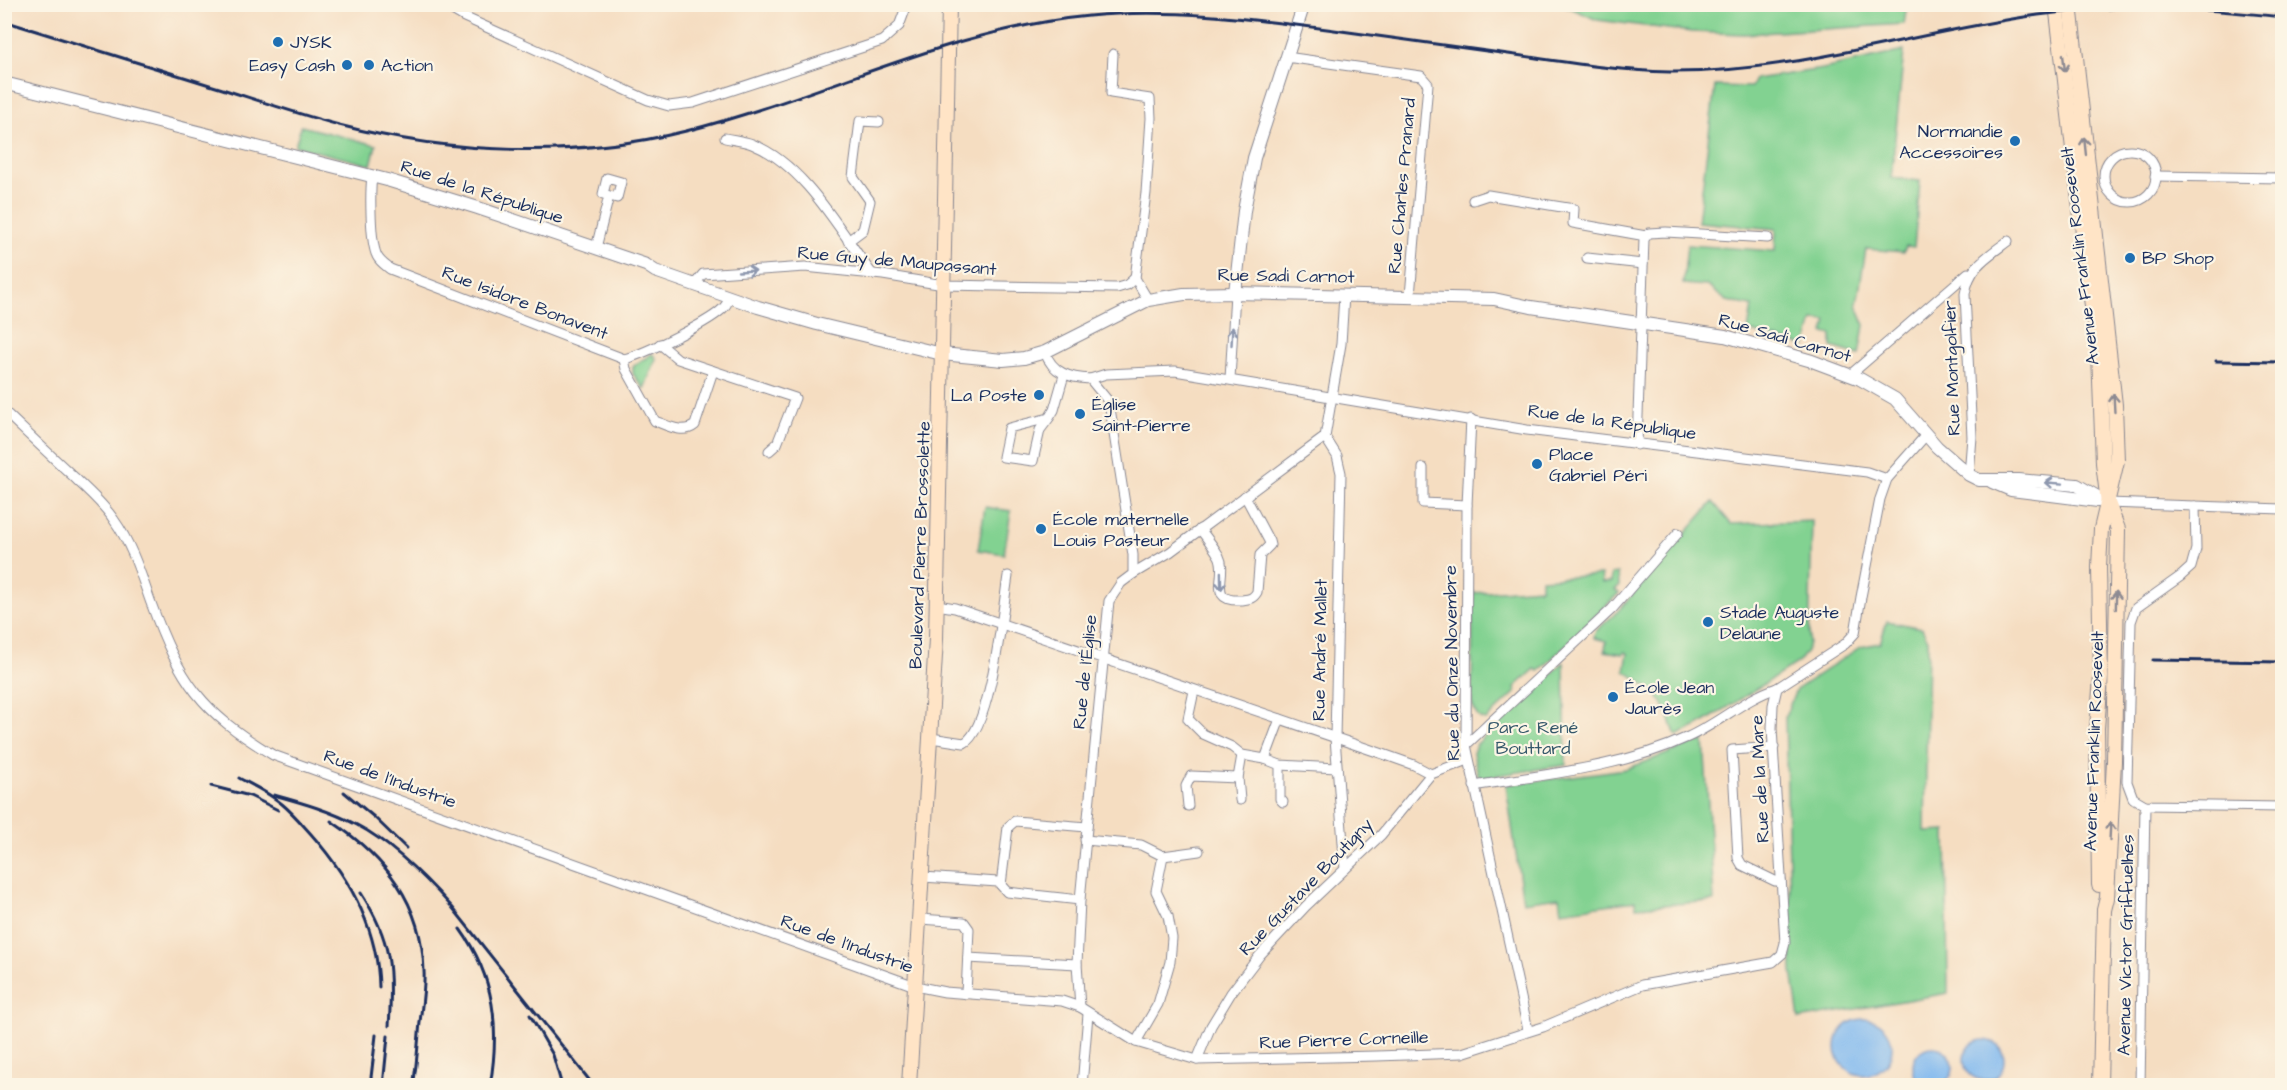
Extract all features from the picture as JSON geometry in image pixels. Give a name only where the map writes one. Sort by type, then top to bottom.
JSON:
[{"type":"main road","name":"Boulevard Pierre Brossolette","points":[[909,1086],[923,877],[937,605],[949,4]]},
{"type":"main road","name":"Avenue Franklin Roosevelt","points":[[2056,4],[2099,352],[2103,463],[2108,503],[2118,529],[2115,605],[2117,659],[2107,898],[2104,910],[2100,1086]]},
{"type":"main road","name":"Avenue Franklin Roosevelt","points":[[2070,4],[2112,375],[2116,461],[2108,503]]},
{"type":"street","points":[[442,4],[648,100],[669,106],[693,103],[882,41],[899,26],[905,10]]},
{"type":"street","points":[[1230,379],[1235,293],[1244,210],[1254,158],[1304,4]]},
{"type":"street","points":[[1113,54],[1111,93],[1150,99],[1151,118],[1146,193],[1135,278],[1148,300]]},
{"type":"street","name":"Rue Charles Pranard","points":[[1286,57],[1420,76],[1428,84],[1410,296]]},
{"type":"street","name":"Rue de la République","points":[[4,83],[372,176],[478,208],[596,248],[728,297],[817,324],[942,354]]},
{"type":"street","points":[[848,241],[863,230],[870,201],[853,177],[860,121],[879,123]]},
{"type":"street","points":[[725,138],[753,144],[794,172],[814,193],[872,274]]},
{"type":"street","points":[[2128,150],[2144,154],[2150,160],[2155,176],[2150,192],[2135,201],[2118,199],[2106,187],[2104,170],[2113,156],[2128,150]]},
{"type":"street","name":"Rue Isidore Bonavent","points":[[372,176],[370,193],[375,250],[382,263],[390,269],[624,359],[639,356],[713,316],[726,305],[728,297]]},
{"type":"street","points":[[2155,176],[2283,178]]},
{"type":"street","points":[[1473,200],[1488,195],[1574,209],[1573,224],[1646,236]]},
{"type":"street","points":[[596,248],[609,196]]},
{"type":"street","points":[[1637,445],[1644,239],[1648,233],[1666,232],[1768,238]]},
{"type":"street","points":[[1850,375],[1974,267],[2008,241]]},
{"type":"street","points":[[1587,258],[1643,264]]},
{"type":"street","name":"Rue Guy de Maupassant","points":[[694,285],[703,274],[805,267],[944,285],[1117,288],[1127,285],[1135,278]]},
{"type":"street","name":"Rue Montgolfier","points":[[1969,476],[1972,437],[1965,294],[1967,280],[1974,267]]},
{"type":"street","name":"Rue Sadi Carnot","points":[[942,354],[1003,360],[1024,358],[1046,352],[1148,300],[1184,294],[1235,293],[1494,299],[1532,307],[1725,336],[1812,361],[1850,375],[1895,399],[1926,435],[1969,476]]},
{"type":"street","points":[[1325,436],[1341,344],[1344,295]]},
{"type":"street","points":[[660,344],[678,359],[795,398],[777,444],[769,452]]},
{"type":"street","points":[[1046,352],[1050,364],[1064,375],[1090,379],[1109,402],[1133,555],[1133,574]]},
{"type":"street","points":[[624,359],[626,369],[654,421],[683,430],[695,425],[713,371]]},
{"type":"street","name":"Rue de la République","points":[[1090,379],[1106,374],[1174,371],[1527,429],[1637,445],[1867,472],[1887,479]]},
{"type":"street","points":[[1049,418],[1009,428],[1003,457],[1033,461],[1040,430],[1049,418],[1054,410],[1064,375]]},
{"type":"street","name":"Rue de l'Industrie","points":[[4,411],[96,498],[114,520],[135,559],[166,643],[184,677],[209,708],[242,736],[273,755],[915,986]]},
{"type":"street","name":"Rue du Onze Novembre","points":[[1471,419],[1467,505],[1466,745],[1528,1030]]},
{"type":"street","points":[[1474,786],[1632,758],[1690,736],[1760,694],[1777,688],[1845,644],[1855,633],[1880,499],[1887,479],[1926,435]]},
{"type":"street","name":"Rue de l'Église","points":[[1082,1086],[1084,1011],[1077,964],[1080,900],[1109,601],[1121,584],[1133,574],[1170,552],[1325,436]]},
{"type":"street","name":"Rue André Mallet","points":[[1325,436],[1337,456],[1341,473],[1335,738],[1345,869]]},
{"type":"street","points":[[1423,468],[1423,503],[1467,505]]},
{"type":"street","points":[[1969,476],[1988,480],[2077,485],[2108,503],[2283,509]]},
{"type":"street","points":[[1200,529],[1221,559],[1221,593],[1225,599],[1250,599],[1255,596],[1262,553],[1270,545],[1245,496]]},
{"type":"street","points":[[2195,506],[2196,549],[2191,567],[2136,608],[2131,622],[2127,782],[2133,798],[2145,805],[2283,807]]},
{"type":"street","points":[[1466,745],[1612,609],[1678,533]]},
{"type":"street","points":[[931,738],[964,742],[972,737],[991,687],[1008,576]]},
{"type":"street","points":[[937,605],[955,608],[1280,719],[1414,765],[1431,774],[1468,760]]},
{"type":"street","name":"Rue de la Mare","points":[[1773,962],[1782,954],[1785,943],[1774,747],[1773,705],[1777,688]]},
{"type":"street","points":[[1194,691],[1188,719],[1203,734],[1242,754],[1280,765],[1336,768]]},
{"type":"street","points":[[1265,759],[1280,719]]},
{"type":"street","points":[[1774,747],[1732,750],[1738,858],[1742,866],[1775,881],[1781,881]]},
{"type":"street","points":[[1240,800],[1238,778],[1242,754]]},
{"type":"street","points":[[1280,765],[1280,790],[1283,802]]},
{"type":"street","name":"Rue Gustave Boutigny","points":[[1197,1060],[1211,1026],[1230,993],[1260,955],[1381,835],[1431,774]]},
{"type":"street","points":[[1188,806],[1186,786],[1191,776],[1238,778]]},
{"type":"street","name":"Avenue Victor Griffuelhes","points":[[2140,1086],[2145,805]]},
{"type":"street","points":[[1001,885],[1008,827],[1015,821],[1087,827]]},
{"type":"street","points":[[1085,840],[1142,844],[1163,856],[1199,851]]},
{"type":"street","points":[[1136,1042],[1158,1004],[1166,985],[1170,962],[1172,938],[1168,916],[1156,891],[1163,856]]},
{"type":"street","points":[[923,877],[998,882],[1007,892],[1080,900]]},
{"type":"street","points":[[920,919],[964,922],[969,928],[966,994]]},
{"type":"street","points":[[968,958],[1077,964]]},
{"type":"street","name":"Rue Pierre Corneille","points":[[915,986],[926,990],[1062,1001],[1084,1011],[1136,1042],[1197,1060],[1462,1053],[1551,1024],[1642,985],[1773,962]]},
{"type":"green space","points":[[1564,5],[1907,5],[1904,24],[1744,34],[1692,32],[1597,20]]},
{"type":"green space","points":[[1904,51],[1891,178],[1920,181],[1914,247],[1906,246],[1904,252],[1866,249],[1857,304],[1864,325],[1859,355],[1832,347],[1832,335],[1824,333],[1827,321],[1813,320],[1806,346],[1748,331],[1752,306],[1727,301],[1707,286],[1683,284],[1687,245],[1775,251],[1776,229],[1698,222],[1715,86],[1751,87],[1755,79],[1823,69]]},
{"type":"green space","points":[[301,126],[376,145],[371,165],[295,146]]},
{"type":"green space","points":[[652,354],[656,359],[644,389],[633,374],[633,366]]},
{"type":"green space","name":"Stade Auguste Delaune","points":[[1713,502],[1731,524],[1812,521],[1809,642],[1807,651],[1799,662],[1698,726],[1676,736],[1667,712],[1658,697],[1625,671],[1628,653],[1605,651],[1606,641],[1594,638],[1595,632],[1617,612]]},
{"type":"green space","points":[[985,507],[1011,511],[1004,554],[978,550]]},
{"type":"green space","points":[[1618,573],[1619,586],[1615,590],[1619,593],[1539,671],[1535,669],[1515,687],[1516,692],[1486,720],[1478,716],[1472,703],[1473,593],[1541,588],[1541,579],[1601,575],[1602,583],[1611,582],[1611,574]]},
{"type":"green space","points":[[1887,621],[1922,628],[1928,640],[1925,832],[1946,831],[1948,993],[1799,1019],[1792,971],[1785,717],[1796,690],[1860,647],[1880,643]]},
{"type":"green space","name":"Parc René Bouttard","points":[[1564,662],[1566,765],[1479,778],[1473,753],[1476,745],[1518,705],[1522,706],[1537,692],[1537,688]]},
{"type":"green space","points":[[1704,740],[1714,901],[1636,907],[1635,901],[1561,911],[1559,897],[1523,902],[1506,785],[1626,769]]},
{"type":"water","points":[[1864,1019],[1875,1021],[1884,1027],[1890,1036],[1892,1047],[1890,1058],[1884,1067],[1875,1073],[1864,1075],[1853,1073],[1844,1067],[1838,1058],[1836,1047],[1838,1036],[1844,1027],[1853,1021]]},
{"type":"water","points":[[1984,1040],[1998,1046],[2004,1060],[1998,1074],[1984,1080],[1970,1074],[1964,1060],[1970,1046]]},
{"type":"water","points":[[1933,1047],[1941,1048],[1947,1053],[1952,1059],[1952,1075],[1947,1081],[1941,1086],[1933,1087],[1925,1086],[1919,1081],[1914,1075],[1913,1067],[1914,1059],[1919,1053],[1925,1048]]},
{"type":"railway","points":[[4,21],[293,112],[381,135],[468,147],[557,149],[644,140],[686,131],[787,101],[936,49],[1037,23],[1089,16],[1151,13],[1242,19],[1600,67],[1670,72],[1717,71],[1809,59],[1992,22],[2069,11],[2160,8],[2282,17]]},
{"type":"railway","points":[[2216,361],[2282,362]]},
{"type":"railway","points":[[2153,660],[2282,662]]},
{"type":"railway","points":[[239,778],[267,793],[286,807],[338,868],[359,904],[367,924],[373,944],[379,987]]},
{"type":"railway","points":[[211,786],[250,796],[278,810]]},
{"type":"railway","points":[[344,792],[406,848]]},
{"type":"railway","points":[[274,795],[347,820],[383,841],[408,862],[452,907],[594,1086]]},
{"type":"railway","points":[[331,821],[351,835],[384,867],[408,903],[416,924],[422,947],[424,984],[413,1086]]},
{"type":"railway","points":[[361,893],[385,941],[391,989],[389,1026]]},
{"type":"railway","points":[[460,929],[481,966],[492,1004],[494,1044],[490,1086]]},
{"type":"railway","points":[[530,1015],[553,1055],[562,1086]]},
{"type":"railway","points":[[370,1086],[376,1035]]},
{"type":"railway","points":[[383,1086],[388,1036]]},
{"type":"place","name":"JYSK","points":[[278,42]]},
{"type":"place","name":"Easy Cash","points":[[347,65]]},
{"type":"place","name":"Action","points":[[369,65]]},
{"type":"place","name":"Normandie Accessoires","points":[[2015,141]]},
{"type":"place","name":"BP Shop","points":[[2130,258]]},
{"type":"place","name":"La Poste","points":[[1039,395]]},
{"type":"place","name":"Église Saint-Pierre","points":[[1080,414]]},
{"type":"place","name":"Place Gabriel Péri","points":[[1537,464]]},
{"type":"place","name":"École maternelle Louis Pasteur","points":[[1041,529]]},
{"type":"place","name":"Stade Auguste Delaune","points":[[1708,622]]},
{"type":"place","name":"École Jean Jaurès","points":[[1613,697]]}]
